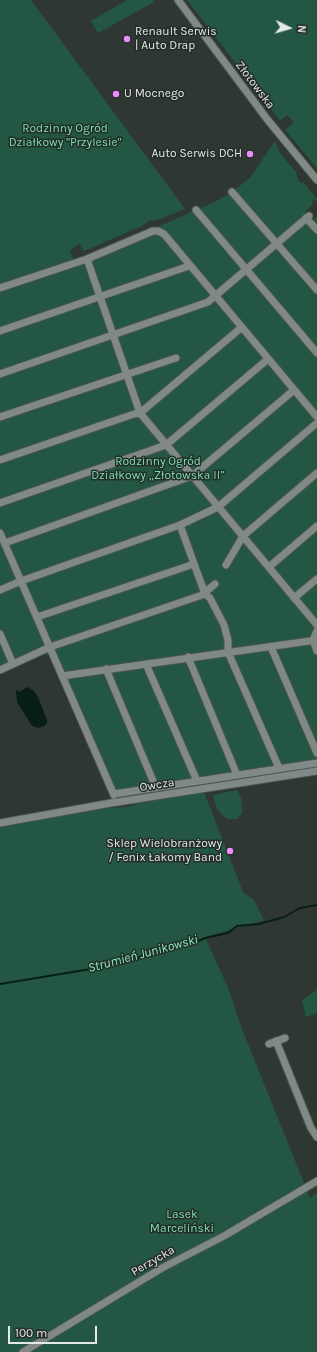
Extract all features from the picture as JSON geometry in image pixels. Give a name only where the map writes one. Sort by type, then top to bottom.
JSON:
[{"type":"street","name":"Złotowska","points":[[178,0],[267,119],[317,180]]},
{"type":"street","points":[[232,192],[278,242],[317,290]]},
{"type":"street","points":[[196,210],[317,353]]},
{"type":"street","points":[[0,374],[208,302],[307,217],[317,230]]},
{"type":"street","points":[[0,288],[87,259],[153,231],[158,231],[164,234],[189,266],[317,417]]},
{"type":"street","points":[[87,259],[125,374],[140,414],[317,625]]},
{"type":"street","points":[[0,331],[189,266]]},
{"type":"street","points":[[0,460],[134,414],[140,414],[242,327]]},
{"type":"street","points":[[0,417],[176,358]]},
{"type":"street","points":[[0,503],[166,445],[268,359]]},
{"type":"street","points":[[5,543],[192,476],[294,390]]},
{"type":"street","points":[[0,590],[21,581],[180,525],[218,507],[317,423]]},
{"type":"street","points":[[226,565],[243,536],[317,473]]},
{"type":"street","points":[[180,525],[205,594],[210,598],[224,625],[228,640],[228,652],[279,768]]},
{"type":"street","points":[[269,567],[317,526]]},
{"type":"street","points":[[0,533],[114,794],[317,763]]},
{"type":"street","points":[[37,617],[194,564]]},
{"type":"street","points":[[294,598],[317,579]]},
{"type":"street","points":[[0,670],[50,647],[205,594],[215,584]]},
{"type":"street","points":[[317,631],[317,651]]},
{"type":"street","points":[[0,634],[13,664]]},
{"type":"street","points":[[62,676],[228,652],[316,642]]},
{"type":"street","points":[[271,647],[317,753]]},
{"type":"street","points":[[188,658],[237,775]]},
{"type":"street","points":[[146,664],[197,781]]},
{"type":"street","points":[[106,670],[156,788]]},
{"type":"street","name":"Owcza","points":[[0,823],[111,803],[317,771]]},
{"type":"street","points":[[285,1038],[273,1043],[310,1128],[317,1137]]},
{"type":"street","name":"Perzycka","points":[[23,1352],[162,1268],[224,1236],[317,1181]]},
{"type":"green space","name":"Rodzinny Ogród Działkowy „Złotowska II”","points":[[0,0],[31,0],[185,209],[155,221],[150,220],[142,226],[84,251],[79,244],[70,251],[74,260],[144,233],[229,194],[250,178],[275,141],[280,153],[296,172],[298,180],[301,183],[303,182],[317,199],[317,202],[313,199],[312,205],[305,211],[314,219],[317,217],[317,766],[117,797],[50,656],[43,653],[0,673]]},
{"type":"green space","points":[[127,0],[153,0],[154,2],[98,33],[91,21]]},
{"type":"green space","points":[[187,0],[317,0],[317,168],[285,130],[294,122],[287,115],[280,121]]},
{"type":"green space","points":[[237,790],[241,798],[242,813],[237,819],[228,819],[217,809],[213,795]]},
{"type":"green space","name":"Lasek Marceliński","points":[[204,792],[243,892],[254,900],[264,920],[205,937],[229,990],[240,1024],[310,1198],[317,1193],[317,1352],[0,1352],[0,826],[93,809],[128,807],[140,803]]},
{"type":"green space","points":[[317,990],[317,1013],[306,1017],[302,1000]]},
{"type":"shaded area","points":[[27,687],[33,690],[38,697],[47,720],[47,723],[44,726],[38,728],[32,726],[17,702],[16,691],[18,690],[19,692]]},
{"type":"waterway","name":"Strumień Junikowski","points":[[286,916],[300,908],[317,905]]},
{"type":"waterway","name":"Strumień Junikowski","points":[[0,984],[109,966],[129,958],[136,958],[156,952],[160,948],[175,948],[181,943],[194,943],[205,938],[228,933],[237,926],[259,924],[284,917]]},
{"type":"place","name":"Renault Serwis | Auto Drap","points":[[127,39]]},
{"type":"place","name":"U Mocnego","points":[[116,94]]},
{"type":"place","name":"Auto Serwis DCH","points":[[250,154]]},
{"type":"place","name":"Sklep Wielobranżowy / Fenix Łakomy Band","points":[[230,851]]},
{"type":"park label","name":"Rodzinny Ogród Działkowy \"Przylesie\"","points":[[65,136]]}]
